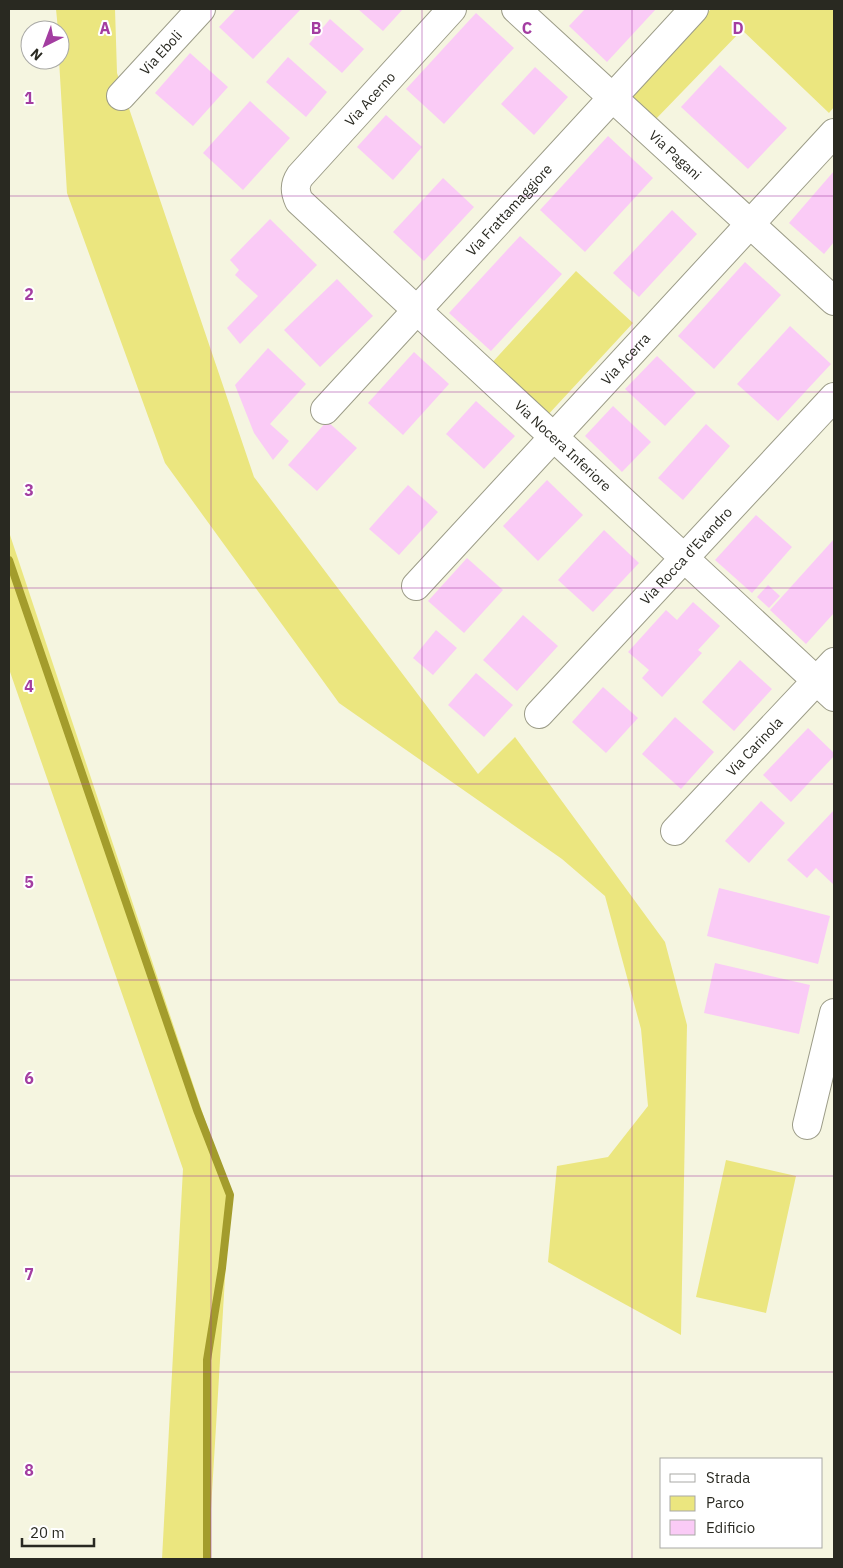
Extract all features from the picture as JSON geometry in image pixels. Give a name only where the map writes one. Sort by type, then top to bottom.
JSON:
[{"type":"street","name":"Via Eboli","points":[[121,96],[200,9]]},
{"type":"street","name":"Via Acerno","points":[[295,192],[300,176],[452,9]]},
{"type":"street","name":"Via Pagani","points":[[516,9],[834,301]]},
{"type":"street","name":"Via Frattamaggiore","points":[[325,410],[694,9]]},
{"type":"street","name":"Via Acerra","points":[[416,586],[834,133]]},
{"type":"street","name":"Via Nocera Inferiore","points":[[295,192],[302,204],[554,437],[684,556],[828,680]]},
{"type":"street","name":"Via Rocca d'Evandro","points":[[538,714],[834,397]]},
{"type":"street","name":"Via Carinola","points":[[675,831],[828,680]]},
{"type":"street","points":[[806,1125],[825,1089],[834,1013]]},
{"type":"green space","points":[[56,9],[115,9],[117,73],[254,477],[478,774],[515,737],[665,942],[687,1025],[681,1335],[548,1262],[557,1166],[608,1157],[648,1106],[641,1029],[605,896],[562,859],[339,703],[165,463],[67,193],[60,70],[70,70],[70,20],[57,20]]},
{"type":"green space","points":[[711,9],[834,9],[834,107],[829,113],[742,30],[653,122],[627,97]]},
{"type":"green space","points":[[576,271],[633,323],[545,418],[489,366]]},
{"type":"green space","points":[[9,532],[230,1195],[208,1559],[162,1559],[183,1169],[9,669]]},
{"type":"green space","points":[[726,1160],[796,1176],[766,1313],[696,1297]]},
{"type":"building","points":[[236,9],[301,9],[253,59],[219,27]]},
{"type":"building","points":[[358,9],[403,9],[383,31]]},
{"type":"building","points":[[585,9],[656,9],[607,62],[569,26]]},
{"type":"building","points":[[476,13],[514,48],[444,124],[406,89]]},
{"type":"building","points":[[330,19],[364,49],[342,73],[309,44]]},
{"type":"building","points":[[190,53],[228,87],[193,126],[155,93]]},
{"type":"building","points":[[288,57],[327,92],[306,117],[266,82]]},
{"type":"building","points":[[720,65],[787,128],[748,169],[681,107]]},
{"type":"building","points":[[535,67],[568,97],[534,135],[501,104]]},
{"type":"building","points":[[250,101],[290,138],[243,190],[203,153]]},
{"type":"building","points":[[386,115],[422,147],[393,180],[357,147]]},
{"type":"building","points":[[608,136],[653,178],[585,252],[540,210]]},
{"type":"building","points":[[834,171],[834,242],[824,254],[789,223]]},
{"type":"building","points":[[443,178],[474,207],[424,261],[393,232]]},
{"type":"building","points":[[672,210],[697,234],[639,297],[613,273]]},
{"type":"building","points":[[270,219],[317,265],[240,344],[227,328],[258,296],[235,275],[239,270],[230,260]]},
{"type":"building","points":[[520,236],[562,274],[491,351],[449,313]]},
{"type":"building","points":[[745,262],[781,295],[714,369],[678,336]]},
{"type":"building","points":[[337,279],[373,316],[320,367],[284,330]]},
{"type":"building","points":[[790,326],[831,364],[778,421],[737,384]]},
{"type":"building","points":[[268,348],[306,384],[270,424],[289,441],[273,460],[254,433],[235,385]]},
{"type":"building","points":[[414,352],[449,384],[403,435],[368,403]]},
{"type":"building","points":[[657,356],[696,393],[665,426],[625,389]]},
{"type":"building","points":[[476,401],[515,436],[484,469],[446,434]]},
{"type":"building","points":[[613,406],[651,442],[622,472],[585,436]]},
{"type":"building","points":[[327,421],[357,448],[317,491],[288,465]]},
{"type":"building","points":[[706,424],[730,446],[683,500],[658,478]]},
{"type":"building","points":[[547,480],[583,515],[538,561],[503,526]]},
{"type":"building","points":[[408,485],[438,512],[399,555],[369,529]]},
{"type":"building","points":[[756,515],[792,547],[752,593],[715,560]]},
{"type":"building","points":[[604,530],[639,563],[593,612],[558,580]]},
{"type":"building","points":[[834,539],[834,613],[806,644],[770,610]]},
{"type":"building","points":[[467,558],[503,590],[464,633],[428,601]]},
{"type":"building","points":[[768,585],[780,596],[769,608],[757,597]]},
{"type":"building","points":[[693,602],[720,626],[698,650],[702,653],[662,697],[642,678],[649,670],[628,652],[666,610],[677,620]]},
{"type":"building","points":[[523,615],[558,646],[517,691],[483,660]]},
{"type":"building","points":[[436,630],[457,648],[433,675],[413,658]]},
{"type":"building","points":[[740,660],[772,689],[734,731],[702,702]]},
{"type":"building","points":[[476,673],[513,705],[484,737],[448,705]]},
{"type":"building","points":[[603,687],[638,718],[606,753],[572,722]]},
{"type":"building","points":[[675,717],[714,752],[681,789],[642,754]]},
{"type":"building","points":[[808,728],[834,753],[834,756],[791,802],[763,775]]},
{"type":"building","points":[[761,801],[785,823],[749,863],[725,841]]},
{"type":"building","points":[[834,810],[834,885],[816,868],[807,878],[787,860]]},
{"type":"building","points":[[719,888],[830,916],[818,964],[707,936]]},
{"type":"building","points":[[715,963],[810,985],[799,1034],[704,1013]]},
{"type":"waterway","points":[[9,560],[197,1110],[230,1195],[222,1268],[207,1360],[207,1559]]}]
